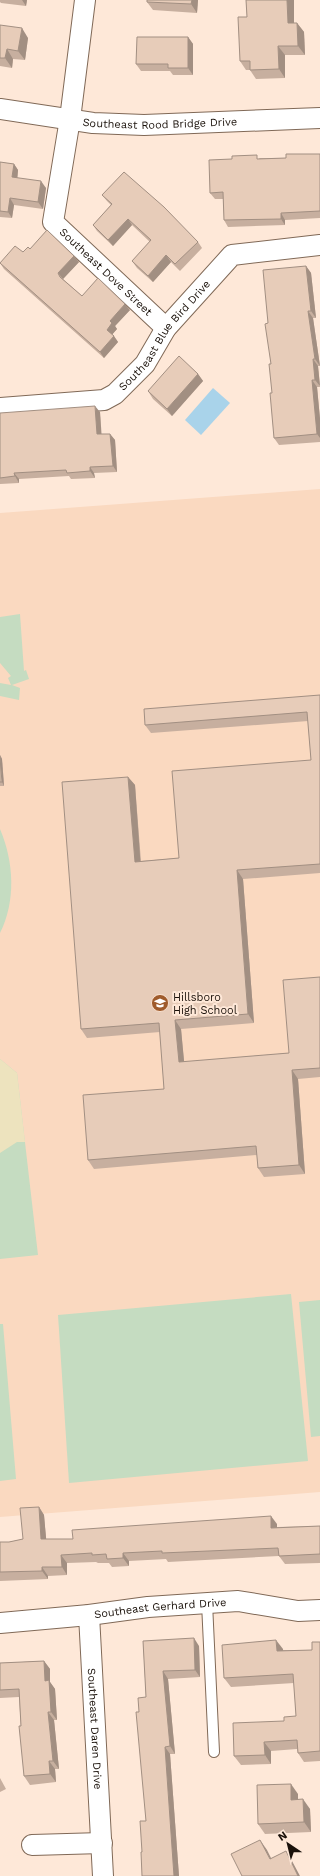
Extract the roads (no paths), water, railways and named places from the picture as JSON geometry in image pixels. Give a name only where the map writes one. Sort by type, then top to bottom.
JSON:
[{"type":"street","points":[[70,119],[85,0]]},
{"type":"street","name":"Southeast Rood Bridge Drive","points":[[0,109],[93,123],[144,126],[320,118]]},
{"type":"street","name":"Southeast Dove Street","points":[[70,119],[53,222],[166,328]]},
{"type":"street","name":"Southeast Blue Bird Drive","points":[[0,408],[104,400],[115,394],[145,364],[166,328],[232,255],[320,245]]},
{"type":"street","name":"Southeast Gerhard Drive","points":[[0,1623],[89,1616],[148,1607],[238,1601],[298,1611],[320,1610]]},
{"type":"street","name":"Southeast Daren Drive","points":[[89,1616],[103,1876]]},
{"type":"street","points":[[32,1845],[102,1843]]},
{"type":"lane","points":[[207,1603],[214,1752]]},
{"type":"water","points":[[213,388],[230,403],[201,435],[185,420]]},
{"type":"place","name":"Hillsboro High School","points":[[160,1003]]}]
